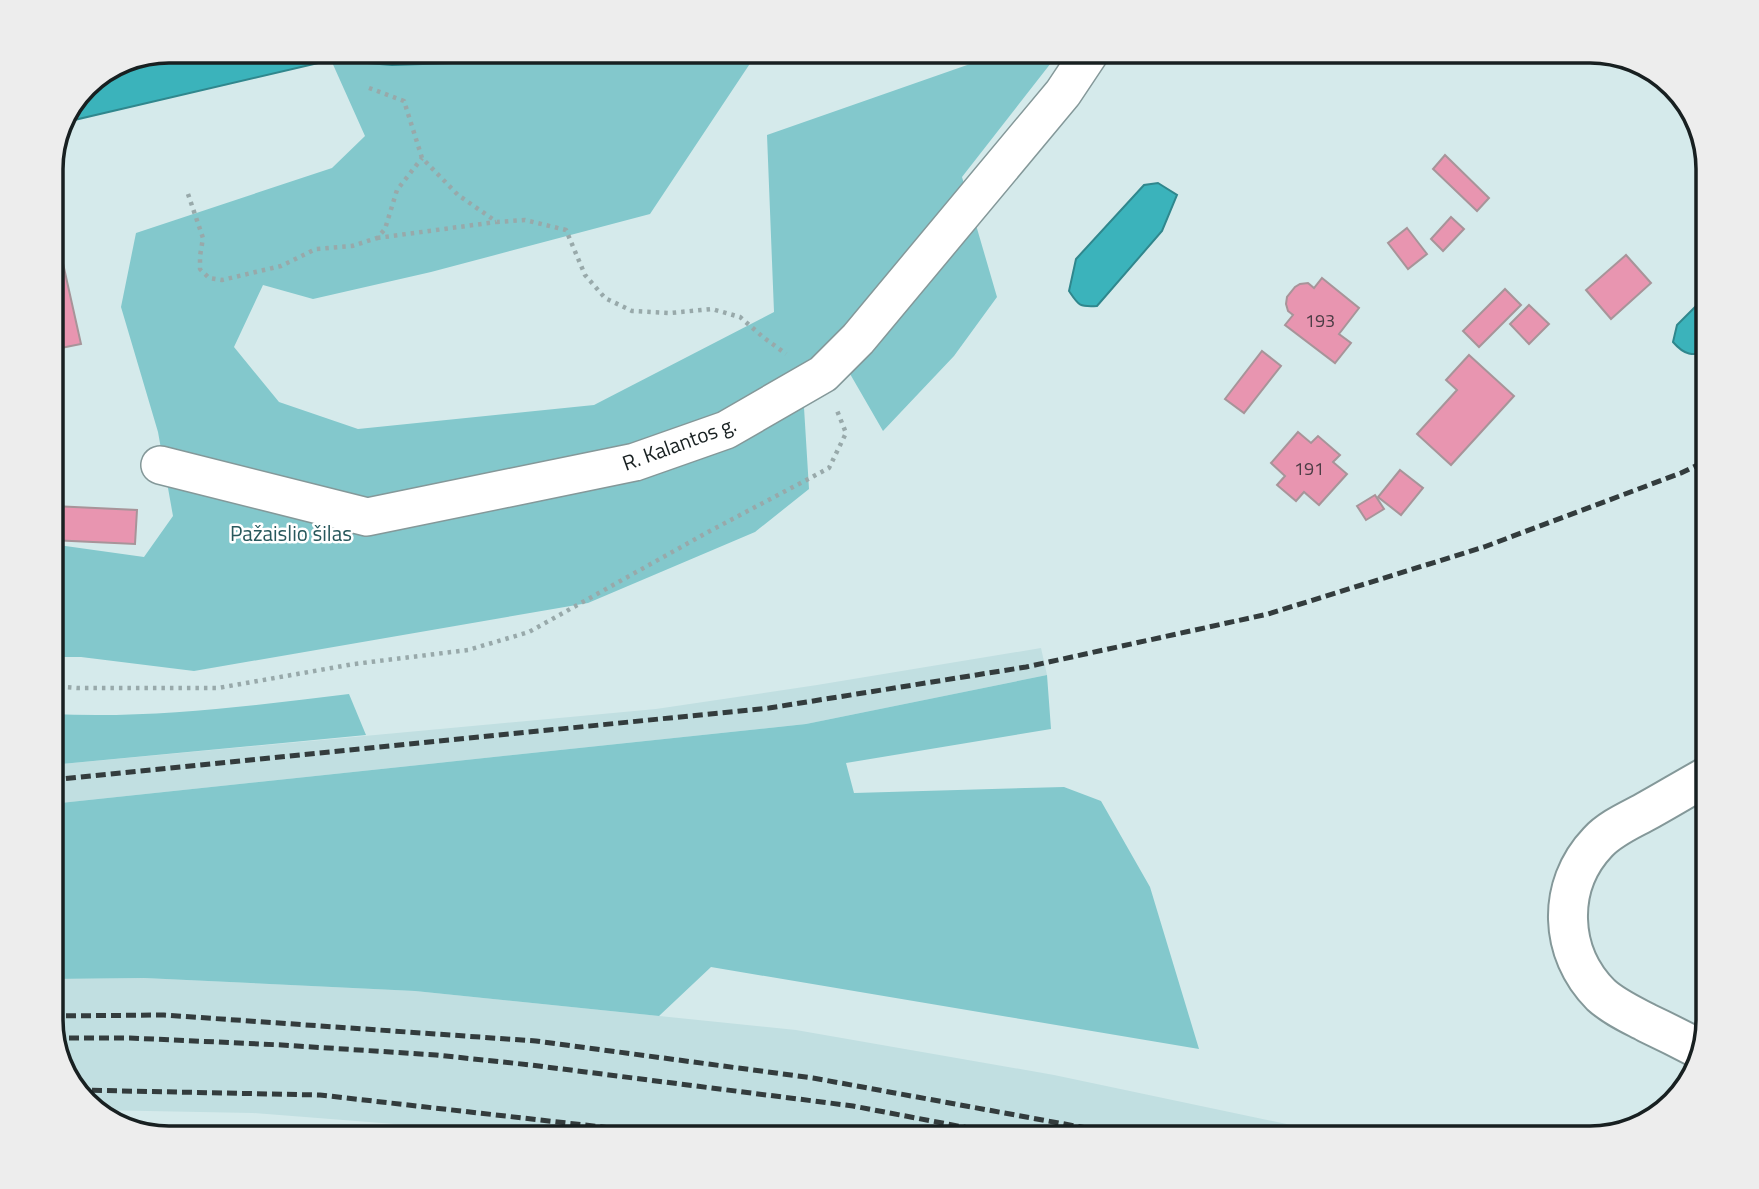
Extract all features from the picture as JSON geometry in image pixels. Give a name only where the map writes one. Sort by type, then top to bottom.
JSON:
[{"type":"main road","points":[[1692,1046],[1625,1012],[1602,996],[1584,975],[1572,948],[1567,919],[1570,891],[1581,864],[1599,841],[1621,825],[1696,783]]},
{"type":"street","name":"R. Kalantos g.","points":[[160,465],[367,517],[635,462],[726,430],[823,374],[858,339],[1063,93],[1083,63]]},
{"type":"path","points":[[369,88],[404,101],[422,158],[458,195],[497,222]]},
{"type":"path","points":[[377,238],[385,229],[397,190],[422,158]]},
{"type":"path","points":[[63,687],[218,688],[354,664],[468,650],[529,632],[829,468],[846,433],[823,374],[790,357],[740,317],[712,309],[670,313],[632,311],[605,298],[585,275],[566,230],[525,220],[377,238],[352,246],[316,249],[281,266],[222,280],[209,278],[200,269],[204,238],[188,194]]},
{"type":"shaded area","points":[[318,63],[75,120],[99,89],[116,77],[149,65]]},
{"type":"shaded area","points":[[368,63],[452,63],[392,65]]},
{"type":"shaded area","points":[[1158,183],[1177,195],[1162,231],[1097,306],[1080,304],[1069,291],[1076,259],[1144,185]]},
{"type":"shaded area","points":[[1696,306],[1696,354],[1685,352],[1673,342],[1677,325]]},
{"type":"shaded area","points":[[1041,648],[1047,675],[806,724],[63,803],[63,764],[656,709]]},
{"type":"shaded area","points":[[144,978],[415,991],[796,1030],[1054,1075],[1296,1126],[419,1126],[253,1113],[114,1110],[94,1095],[77,1073],[71,1060],[63,1027],[63,979]]},
{"type":"green space","name":"Pažaislio šilas","points":[[332,63],[750,63],[650,214],[431,272],[313,299],[263,285],[234,347],[279,402],[358,429],[594,405],[774,312],[767,135],[970,64],[1051,63],[962,177],[997,297],[954,356],[883,431],[842,360],[802,375],[809,489],[755,532],[588,603],[194,671],[63,657],[63,546],[144,557],[173,516],[158,432],[121,307],[136,233],[332,168],[365,136]]},
{"type":"green space","points":[[1047,675],[1051,729],[846,763],[854,793],[1064,787],[1101,801],[1150,887],[1199,1049],[711,967],[659,1016],[415,991],[144,978],[63,979],[63,803],[806,724]]},
{"type":"green space","points":[[349,694],[366,735],[63,764],[63,714],[126,715],[238,707]]},
{"type":"building","points":[[1445,155],[1489,198],[1477,211],[1433,169]]},
{"type":"building","points":[[1451,217],[1464,229],[1443,251],[1431,239]]},
{"type":"building","points":[[1407,228],[1427,254],[1408,269],[1388,243]]},
{"type":"building","points":[[1626,255],[1651,283],[1611,319],[1586,290]]},
{"type":"building","points":[[63,263],[81,344],[63,348]]},
{"type":"building","points":[[1322,278],[1359,308],[1339,334],[1351,343],[1335,363],[1285,325],[1293,315],[1288,311],[1287,297],[1300,284],[1308,283],[1314,288]]},
{"type":"building","points":[[1505,289],[1521,305],[1479,347],[1463,331]]},
{"type":"building","points":[[1529,305],[1549,324],[1529,344],[1510,324]]},
{"type":"building","points":[[1262,351],[1281,366],[1244,413],[1225,399]]},
{"type":"building","points":[[1469,355],[1514,396],[1451,465],[1417,434],[1457,390],[1446,380]]},
{"type":"building","points":[[1298,432],[1311,443],[1318,436],[1340,455],[1333,462],[1347,474],[1319,505],[1304,492],[1296,501],[1277,485],[1285,476],[1271,463]]},
{"type":"building","points":[[1400,470],[1423,488],[1401,515],[1378,497]]},
{"type":"building","points":[[1375,495],[1384,509],[1366,520],[1357,506]]},
{"type":"building","points":[[63,506],[137,510],[135,544],[63,541]]},
{"type":"railway","points":[[63,779],[769,708],[1026,667],[1268,614],[1484,547],[1696,466]]},
{"type":"railway","points":[[63,1016],[164,1015],[536,1041],[813,1078],[1075,1126]]},
{"type":"railway","points":[[65,1038],[130,1038],[436,1055],[853,1106],[958,1126]]},
{"type":"railway","points":[[90,1090],[320,1095],[593,1126]]}]
